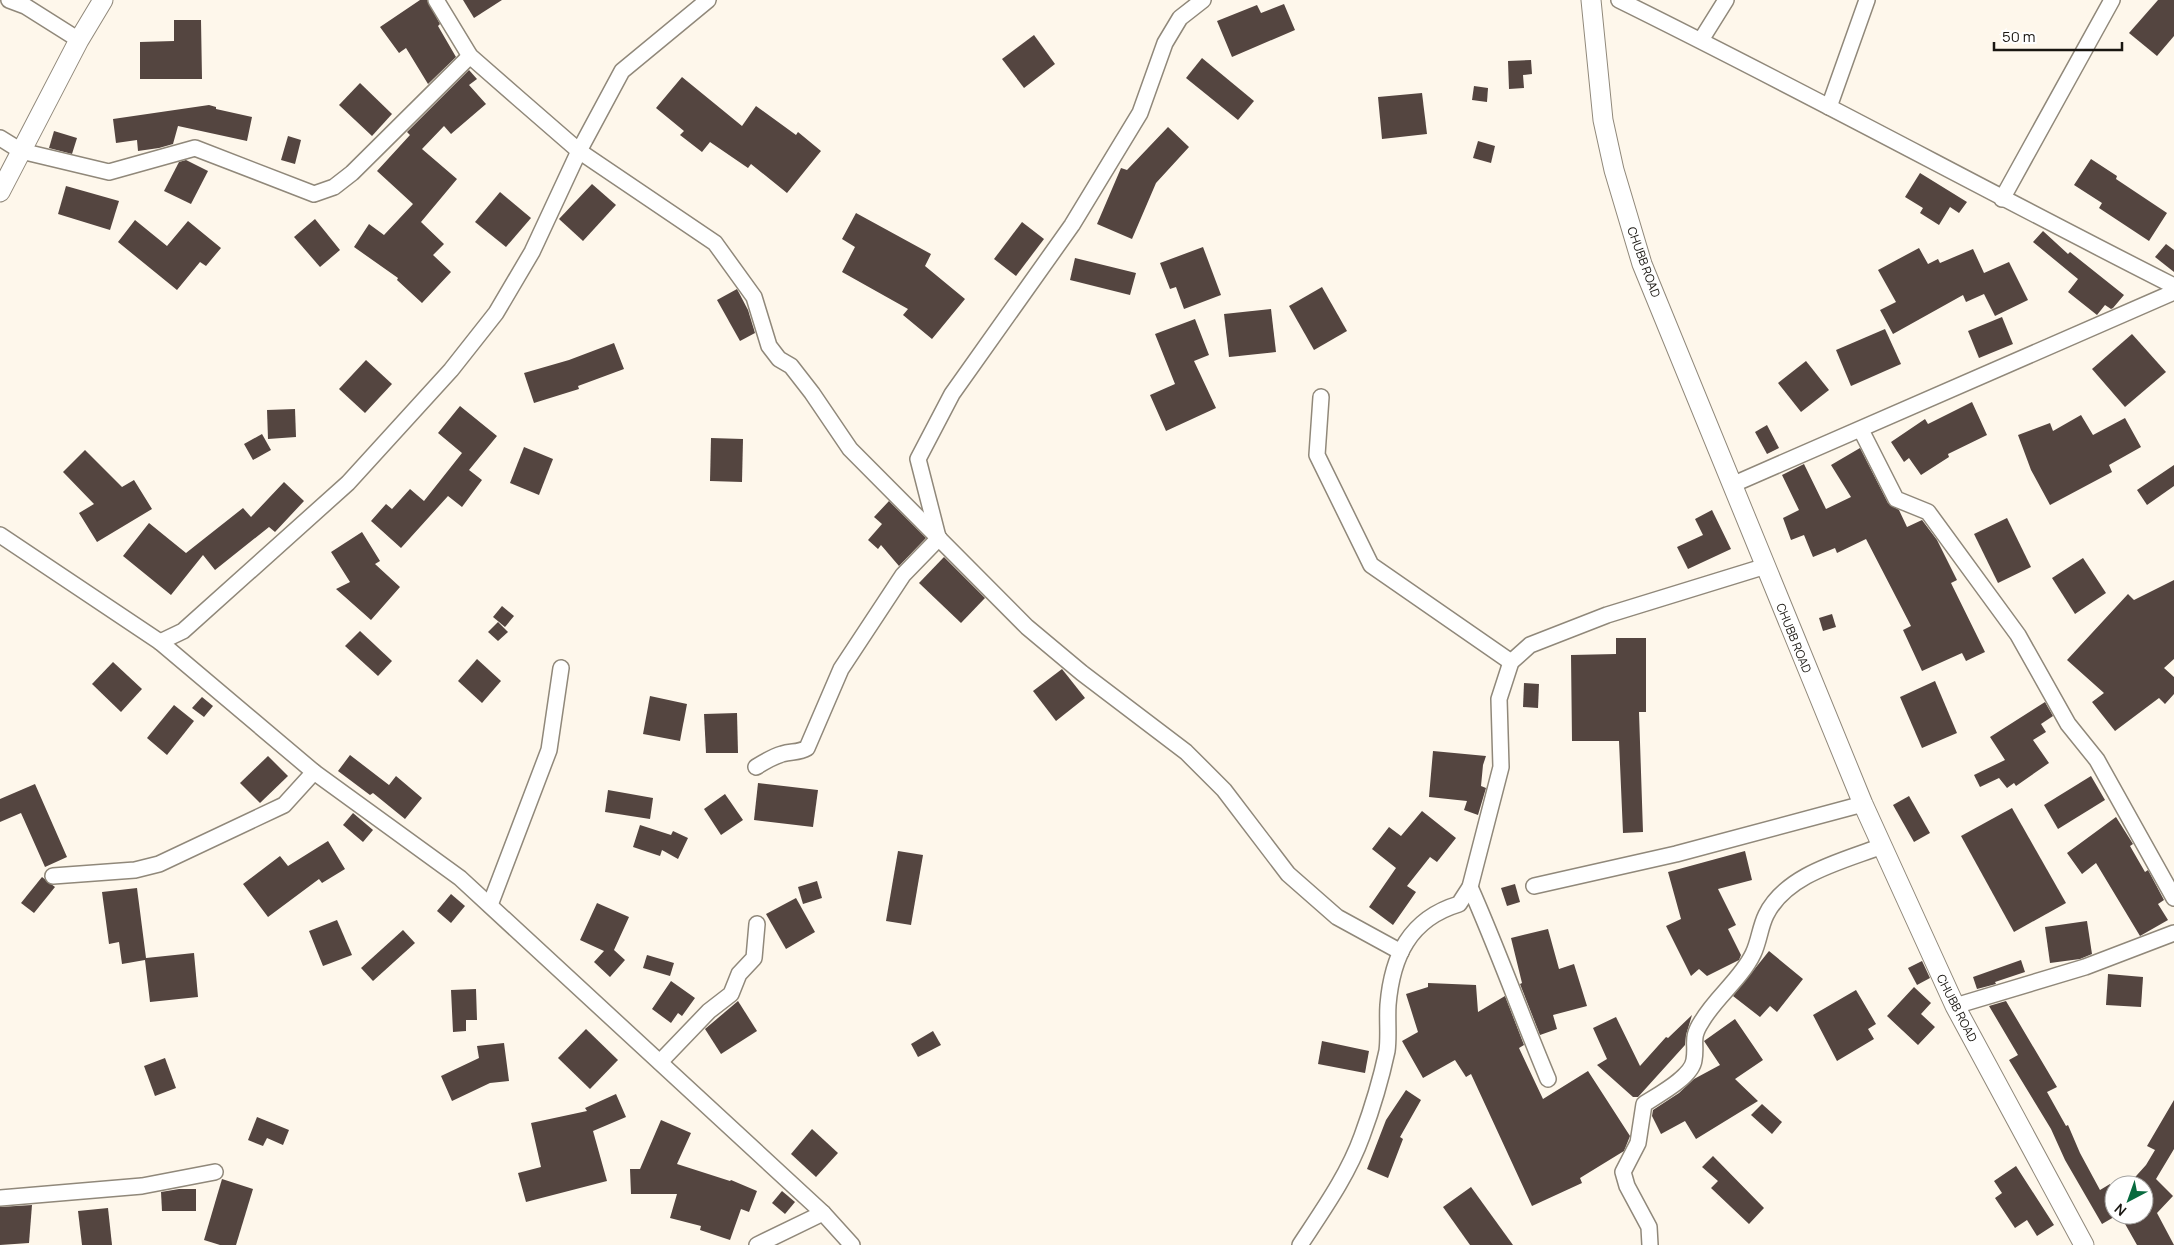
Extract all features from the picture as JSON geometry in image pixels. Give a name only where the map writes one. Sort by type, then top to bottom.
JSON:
[{"type":"street","points":[[10,0],[25,6],[78,40]]},
{"type":"street","points":[[0,192],[78,40],[103,0]]},
{"type":"street","points":[[436,0],[470,56],[579,151],[715,243],[754,297],[769,346],[779,359],[791,366],[850,449],[1027,627],[1082,673],[1186,752],[1224,790],[1288,874],[1338,917],[1401,952]]},
{"type":"street","points":[[160,642],[190,625],[348,483],[451,370],[496,313],[532,252],[579,151],[622,71],[708,0]]},
{"type":"street","points":[[939,538],[918,459],[952,394],[1072,225],[1140,113],[1165,43],[1180,18],[1203,0]]},
{"type":"street","name":"CHUBB ROAD","points":[[1591,0],[1600,96],[1614,170],[1642,264],[1734,484],[1863,804],[1955,1006],[2084,1245]]},
{"type":"street","points":[[1619,0],[1701,40],[2002,199],[2174,286]]},
{"type":"street","points":[[1701,40],[1726,0]]},
{"type":"street","points":[[1829,107],[1866,0]]},
{"type":"street","points":[[2002,199],[2112,0]]},
{"type":"street","points":[[0,138],[21,151],[109,172],[195,148],[314,194],[334,187],[352,173],[470,56]]},
{"type":"street","points":[[1734,484],[1862,430],[2174,292]]},
{"type":"street","points":[[1321,397],[1317,455],[1371,565],[1511,662]]},
{"type":"street","points":[[1862,430],[1896,499],[1928,512],[2018,635],[2068,724],[2097,760],[2174,898]]},
{"type":"street","points":[[0,535],[160,642],[314,772],[460,878],[823,1213],[852,1245]]},
{"type":"street","points":[[756,767],[784,753],[801,751],[807,748],[842,669],[903,575],[939,538]]},
{"type":"street","points":[[1300,1245],[1334,1195],[1362,1136],[1387,1050],[1391,973],[1401,952],[1422,922],[1443,909],[1459,904],[1470,886],[1501,767],[1499,699],[1511,662],[1530,645],[1598,618],[1766,566]]},
{"type":"street","points":[[490,906],[549,750],[561,668]]},
{"type":"street","points":[[53,876],[135,870],[159,864],[284,805],[314,772]]},
{"type":"street","points":[[1534,886],[1676,854],[1863,804]]},
{"type":"street","points":[[1650,1245],[1649,1227],[1627,1186],[1623,1172],[1638,1143],[1644,1104],[1686,1076],[1694,1062],[1693,1039],[1702,1021],[1753,955],[1767,914],[1779,899],[1794,884],[1824,869],[1882,846]]},
{"type":"street","points":[[1470,886],[1498,950],[1517,1007],[1548,1079]]},
{"type":"street","points":[[660,1062],[709,1011],[731,994],[739,974],[754,958],[757,924]]},
{"type":"street","points":[[1955,1006],[2085,967],[2174,933]]},
{"type":"street","points":[[0,1198],[142,1186],[215,1172]]},
{"type":"street","points":[[757,1245],[823,1213]]},
{"type":"building","points":[[420,0],[427,0],[440,24],[438,26],[456,57],[428,84],[406,48],[399,53],[380,27]]},
{"type":"building","points":[[463,0],[502,0],[474,18]]},
{"type":"building","points":[[2158,0],[2174,0],[2174,36],[2157,56],[2129,33]]},
{"type":"building","points":[[1284,4],[1295,30],[1232,57],[1217,21],[1257,5],[1261,13]]},
{"type":"building","points":[[174,20],[201,20],[202,79],[140,79],[140,42],[174,41]]},
{"type":"building","points":[[1034,35],[1055,64],[1024,88],[1002,59]]},
{"type":"building","points":[[1202,58],[1254,101],[1238,120],[1186,78]]},
{"type":"building","points":[[1531,60],[1532,74],[1523,75],[1524,88],[1509,89],[1508,61]]},
{"type":"building","points":[[469,70],[477,79],[469,85],[486,104],[451,134],[444,126],[422,149],[457,179],[421,222],[444,244],[433,255],[451,272],[422,303],[397,280],[398,278],[354,247],[369,224],[384,235],[413,204],[377,171],[410,135],[407,132]]},
{"type":"building","points":[[682,77],[742,126],[756,106],[796,135],[798,132],[821,151],[787,193],[751,164],[748,168],[710,142],[702,152],[680,135],[684,131],[656,108]]},
{"type":"building","points":[[360,83],[392,114],[372,136],[339,105]]},
{"type":"building","points":[[1474,86],[1488,88],[1487,102],[1472,100]]},
{"type":"building","points":[[1422,93],[1427,134],[1382,139],[1378,97]]},
{"type":"building","points":[[209,105],[216,107],[216,109],[252,117],[247,141],[178,126],[173,144],[159,148],[138,151],[137,140],[116,143],[113,119]]},
{"type":"building","points":[[1168,127],[1189,147],[1156,183],[1132,239],[1097,224],[1121,168],[1127,170]]},
{"type":"building","points":[[54,131],[77,138],[72,154],[49,148]]},
{"type":"building","points":[[288,136],[301,140],[295,164],[281,160]]},
{"type":"building","points":[[1478,141],[1495,146],[1491,163],[1473,158]]},
{"type":"building","points":[[2091,159],[2117,176],[2116,179],[2167,213],[2149,241],[2099,208],[2102,203],[2074,185]]},
{"type":"building","points":[[186,160],[208,171],[191,204],[164,191],[179,162]]},
{"type":"building","points":[[1920,173],[1967,202],[1959,213],[1950,207],[1939,225],[1920,213],[1923,208],[1905,197]]},
{"type":"building","points":[[592,184],[616,205],[583,241],[559,219]]},
{"type":"building","points":[[66,186],[119,201],[110,230],[58,214]]},
{"type":"building","points":[[500,192],[531,218],[506,247],[475,222]]},
{"type":"building","points":[[856,213],[931,254],[925,266],[965,299],[932,339],[903,315],[908,309],[842,272],[855,247],[842,239]]},
{"type":"building","points":[[315,219],[340,250],[320,267],[294,237]]},
{"type":"building","points":[[135,220],[167,246],[188,221],[221,248],[206,266],[200,262],[177,290],[118,242]]},
{"type":"building","points":[[1022,222],[1044,239],[1016,276],[994,259]]},
{"type":"building","points":[[2043,231],[2068,254],[2070,252],[2124,295],[2113,308],[2111,309],[2105,305],[2097,315],[2068,292],[2078,279],[2033,242]]},
{"type":"building","points":[[2166,244],[2174,250],[2174,272],[2155,257]]},
{"type":"building","points":[[1203,247],[1221,295],[1184,309],[1176,287],[1170,289],[1160,263]]},
{"type":"building","points":[[1919,248],[1928,264],[1938,259],[1940,263],[1973,249],[1984,273],[2009,262],[2028,300],[1995,316],[1984,294],[1966,302],[1963,295],[1893,334],[1880,310],[1896,302],[1878,270]]},
{"type":"building","points":[[1075,258],[1136,273],[1130,295],[1070,280]]},
{"type":"building","points":[[1322,287],[1347,331],[1314,350],[1289,306]]},
{"type":"building","points":[[737,289],[748,310],[755,333],[740,341],[717,300]]},
{"type":"building","points":[[1271,309],[1276,352],[1229,357],[1224,314]]},
{"type":"building","points":[[2002,317],[2013,344],[1979,358],[1968,331]]},
{"type":"building","points":[[1195,319],[1209,355],[1194,361],[1216,408],[1166,431],[1150,395],[1175,384],[1155,334]]},
{"type":"building","points":[[1885,329],[1901,364],[1851,386],[1836,350]]},
{"type":"building","points":[[2132,334],[2166,372],[2125,407],[2092,369]]},
{"type":"building","points":[[614,343],[624,369],[578,386],[579,389],[534,403],[524,373],[569,360]]},
{"type":"building","points":[[366,360],[392,384],[365,413],[339,389]]},
{"type":"building","points":[[1806,361],[1829,390],[1801,412],[1778,383]]},
{"type":"building","points":[[1972,402],[1987,435],[1948,454],[1949,457],[1921,475],[1909,458],[1904,462],[1891,442],[1925,419],[1928,424]]},
{"type":"building","points":[[460,406],[497,436],[469,470],[482,480],[462,507],[448,496],[401,548],[371,521],[386,504],[392,509],[410,489],[424,501],[462,453],[438,433]]},
{"type":"building","points":[[295,409],[296,437],[268,439],[267,410]]},
{"type":"building","points":[[2081,415],[2093,435],[2125,418],[2141,447],[2109,465],[2112,472],[2050,505],[2031,470],[2018,435],[2050,423],[2053,431]]},
{"type":"building","points":[[1767,425],[1779,448],[1767,454],[1755,432]]},
{"type":"building","points":[[262,434],[271,450],[253,460],[244,444]]},
{"type":"building","points":[[711,438],[743,439],[742,482],[710,481]]},
{"type":"building","points":[[524,447],[553,459],[539,495],[510,483]]},
{"type":"building","points":[[1860,448],[1888,503],[1899,510],[1907,527],[1922,520],[1937,540],[1957,580],[1951,583],[1985,652],[1966,661],[1962,653],[1922,671],[1903,630],[1911,626],[1866,539],[1837,553],[1835,548],[1813,557],[1804,535],[1791,540],[1783,518],[1799,510],[1782,475],[1804,464],[1826,509],[1851,497],[1831,465]]},
{"type":"building","points":[[85,450],[122,487],[134,480],[152,509],[97,542],[79,513],[94,504],[63,472]]},
{"type":"building","points":[[2174,465],[2174,486],[2147,505],[2137,490]]},
{"type":"building","points":[[284,482],[304,501],[275,532],[269,527],[215,570],[203,555],[171,595],[123,556],[149,523],[186,553],[243,508],[251,517]]},
{"type":"building","points":[[889,501],[926,538],[899,566],[881,545],[878,549],[868,540],[882,524],[874,517]]},
{"type":"building","points":[[1712,510],[1731,549],[1688,569],[1677,547],[1703,535],[1695,519]]},
{"type":"building","points":[[2007,518],[2031,567],[1998,583],[1974,534]]},
{"type":"building","points":[[362,532],[380,561],[375,564],[400,587],[371,620],[336,589],[350,582],[331,552]]},
{"type":"building","points":[[944,557],[985,598],[961,623],[919,583]]},
{"type":"building","points":[[2083,558],[2106,593],[2075,614],[2052,578]]},
{"type":"building","points":[[2174,580],[2174,659],[2164,668],[2174,677],[2174,694],[2165,704],[2159,698],[2115,731],[2092,702],[2104,693],[2067,660],[2128,594],[2134,600]]},
{"type":"building","points":[[502,606],[514,616],[505,627],[493,617]]},
{"type":"building","points":[[1832,614],[1836,627],[1823,631],[1819,618]]},
{"type":"building","points":[[498,622],[508,632],[498,641],[488,632]]},
{"type":"building","points":[[360,631],[392,661],[378,676],[345,646]]},
{"type":"building","points":[[1616,638],[1646,638],[1646,712],[1639,712],[1643,832],[1623,833],[1619,741],[1572,741],[1571,655],[1616,654]]},
{"type":"building","points":[[477,659],[501,681],[482,703],[458,681]]},
{"type":"building","points":[[113,662],[142,689],[121,712],[92,684]]},
{"type":"building","points":[[1062,669],[1085,698],[1056,721],[1033,691]]},
{"type":"building","points":[[1935,681],[1957,733],[1922,748],[1900,697]]},
{"type":"building","points":[[1524,683],[1539,684],[1538,708],[1523,707]]},
{"type":"building","points":[[650,696],[687,704],[680,741],[643,734]]},
{"type":"building","points":[[202,697],[213,706],[204,717],[192,708]]},
{"type":"building","points":[[2045,702],[2053,716],[2041,724],[2046,732],[2033,740],[2049,763],[2016,786],[2014,783],[2007,788],[1999,778],[1980,787],[1974,775],[2005,760],[1990,737]]},
{"type":"building","points":[[174,705],[194,721],[167,755],[147,738]]},
{"type":"building","points":[[737,713],[738,753],[706,753],[704,714]]},
{"type":"building","points":[[1433,751],[1486,756],[1481,786],[1486,788],[1478,815],[1464,810],[1467,801],[1429,797]]},
{"type":"building","points":[[350,755],[389,785],[396,776],[422,798],[405,819],[373,793],[370,795],[338,771]]},
{"type":"building","points":[[268,756],[288,776],[260,803],[240,783]]},
{"type":"building","points":[[2091,776],[2105,800],[2058,829],[2044,805]]},
{"type":"building","points":[[758,783],[818,790],[813,827],[754,820]]},
{"type":"building","points":[[35,784],[67,857],[45,867],[21,813],[0,822],[0,799]]},
{"type":"building","points":[[608,790],[653,798],[650,819],[605,812]]},
{"type":"building","points":[[725,794],[743,820],[721,835],[704,809]]},
{"type":"building","points":[[1909,796],[1930,833],[1914,842],[1893,805]]},
{"type":"building","points":[[2012,808],[2066,903],[2014,932],[1961,836]]},
{"type":"building","points":[[1422,811],[1456,838],[1437,862],[1430,857],[1407,886],[1416,892],[1393,925],[1369,907],[1396,868],[1372,849],[1389,827],[1401,836]]},
{"type":"building","points":[[353,813],[373,830],[363,842],[343,825]]},
{"type":"building","points":[[2116,817],[2133,844],[2130,846],[2145,872],[2148,870],[2164,900],[2158,904],[2168,920],[2140,936],[2096,863],[2082,874],[2067,853]]},
{"type":"building","points":[[640,825],[671,835],[673,831],[688,838],[678,859],[662,850],[660,856],[633,847]]},
{"type":"building","points":[[328,841],[345,869],[322,883],[319,879],[268,917],[243,884],[280,856],[288,866]]},
{"type":"building","points":[[898,851],[923,855],[911,925],[886,921]]},
{"type":"building","points":[[1745,851],[1752,880],[1718,889],[1736,925],[1728,929],[1741,955],[1739,960],[1707,976],[1699,969],[1691,976],[1666,926],[1681,919],[1668,872]]},
{"type":"building","points":[[42,877],[55,887],[34,913],[21,903]]},
{"type":"building","points":[[817,881],[822,898],[803,904],[798,887]]},
{"type":"building","points":[[1515,884],[1520,902],[1507,906],[1501,888]]},
{"type":"building","points":[[137,888],[146,958],[194,953],[198,997],[150,1002],[145,960],[122,964],[119,942],[109,944],[102,892]]},
{"type":"building","points":[[451,894],[465,906],[451,923],[437,911]]},
{"type":"building","points":[[796,898],[815,932],[786,949],[766,914]]},
{"type":"building","points":[[597,903],[629,917],[614,950],[625,960],[610,977],[594,962],[604,951],[580,940]]},
{"type":"building","points":[[337,920],[352,955],[323,966],[309,931]]},
{"type":"building","points":[[2087,921],[2092,954],[2080,959],[2050,963],[2045,927]]},
{"type":"building","points":[[1548,929],[1559,969],[1574,964],[1587,1006],[1553,1015],[1557,1029],[1540,1035],[1520,984],[1522,983],[1511,938]]},
{"type":"building","points":[[403,930],[415,943],[373,981],[361,968]]},
{"type":"building","points":[[1769,951],[1803,979],[1777,1012],[1770,1006],[1760,1017],[1733,996]]},
{"type":"building","points":[[647,955],[674,963],[670,976],[643,968]]},
{"type":"building","points":[[2021,960],[2025,972],[1995,982],[1996,984],[1977,989],[1973,977]]},
{"type":"building","points":[[1922,961],[1930,978],[1917,985],[1908,968]]},
{"type":"building","points":[[2108,974],[2143,977],[2141,1007],[2106,1005]]},
{"type":"building","points":[[671,981],[695,998],[682,1016],[678,1013],[671,1023],[652,1009]]},
{"type":"building","points":[[1428,983],[1476,985],[1478,1012],[1505,996],[1524,1045],[1519,1048],[1543,1099],[1588,1071],[1630,1136],[1624,1151],[1580,1178],[1582,1183],[1532,1206],[1471,1074],[1466,1077],[1455,1060],[1423,1078],[1402,1041],[1418,1032],[1406,994],[1428,987]]},
{"type":"building","points":[[1914,987],[1931,1003],[1921,1014],[1935,1027],[1918,1045],[1887,1016]]},
{"type":"building","points":[[476,989],[477,1020],[466,1020],[466,1031],[453,1032],[451,990]]},
{"type":"building","points":[[1856,990],[1876,1024],[1868,1029],[1874,1039],[1837,1061],[1813,1015]]},
{"type":"building","points":[[738,1001],[757,1031],[721,1054],[705,1029]]},
{"type":"building","points":[[2006,1001],[2057,1087],[2047,1092],[2066,1126],[2068,1125],[2080,1153],[2100,1190],[2104,1188],[2104,1223],[2102,1224],[2065,1160],[2051,1129],[2009,1060],[2018,1055],[1989,1006]]},
{"type":"building","points":[[1692,1015],[1685,1045],[1638,1097],[1633,1097],[1597,1065],[1607,1059],[1593,1028],[1616,1017],[1640,1066],[1666,1037],[1668,1038]]},
{"type":"building","points":[[1735,1019],[1763,1060],[1735,1079],[1758,1101],[1696,1139],[1685,1121],[1661,1134],[1652,1116],[1653,1110],[1679,1093],[1694,1079],[1720,1065],[1704,1041]]},
{"type":"building","points":[[586,1029],[618,1060],[590,1089],[558,1058]]},
{"type":"building","points":[[933,1031],[941,1045],[918,1057],[911,1044]]},
{"type":"building","points":[[1322,1041],[1369,1051],[1365,1073],[1318,1064]]},
{"type":"building","points":[[504,1043],[509,1081],[490,1083],[452,1101],[441,1076],[479,1058],[477,1046]]},
{"type":"building","points":[[165,1058],[176,1088],[155,1096],[144,1066]]},
{"type":"building","points":[[1406,1090],[1421,1100],[1400,1137],[1403,1139],[1388,1178],[1367,1169],[1386,1120]]},
{"type":"building","points":[[616,1094],[626,1117],[593,1131],[607,1181],[526,1202],[518,1173],[541,1167],[531,1123],[587,1111],[585,1108]]},
{"type":"building","points":[[2174,1100],[2174,1149],[2156,1179],[2173,1196],[2157,1213],[2174,1245],[2137,1245],[2126,1225],[2154,1225],[2154,1175],[2137,1175],[2155,1150],[2147,1146]]},
{"type":"building","points":[[1762,1104],[1782,1122],[1772,1134],[1751,1115]]},
{"type":"building","points":[[257,1117],[289,1130],[283,1145],[267,1138],[263,1146],[248,1140]]},
{"type":"building","points":[[661,1120],[691,1133],[677,1164],[731,1180],[757,1191],[749,1212],[741,1209],[730,1240],[700,1230],[701,1226],[670,1218],[677,1194],[631,1194],[630,1169],[640,1169]]},
{"type":"building","points":[[812,1129],[838,1153],[816,1177],[791,1154]]},
{"type":"building","points":[[1713,1156],[1764,1208],[1749,1224],[1711,1188],[1718,1181],[1702,1167]]},
{"type":"building","points":[[2016,1166],[2054,1225],[2037,1236],[2027,1220],[2015,1228],[1995,1198],[2002,1193],[1994,1181]]},
{"type":"building","points":[[222,1179],[253,1189],[236,1245],[220,1245],[204,1240]]},
{"type":"building","points":[[1471,1187],[1513,1245],[1470,1245],[1443,1207]]},
{"type":"building","points":[[196,1189],[196,1211],[162,1211],[161,1192]]},
{"type":"building","points":[[782,1191],[795,1202],[785,1214],[772,1203]]},
{"type":"building","points":[[32,1205],[29,1243],[0,1245],[0,1207]]},
{"type":"building","points":[[108,1208],[112,1245],[82,1245],[78,1211]]}]
